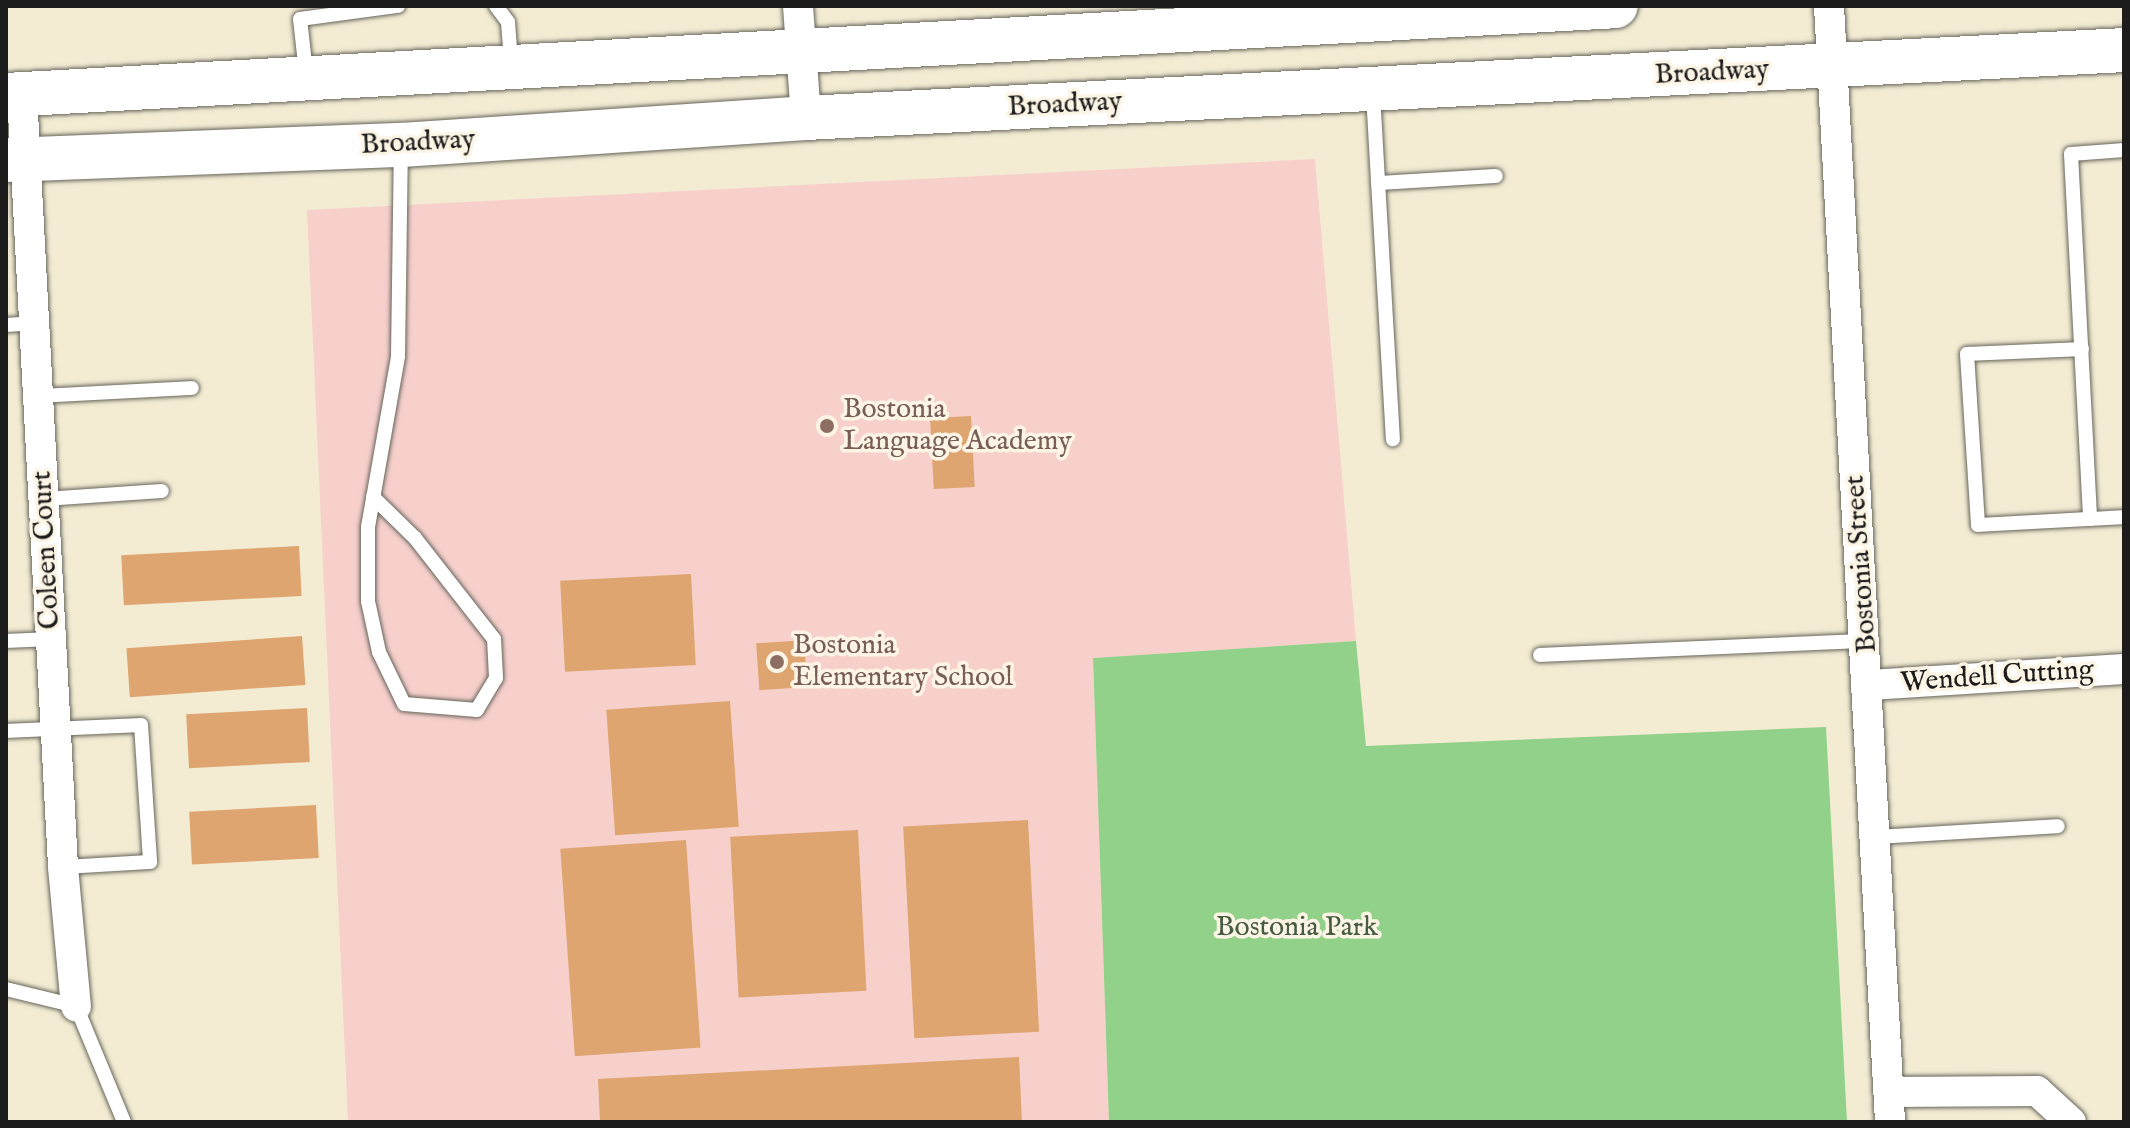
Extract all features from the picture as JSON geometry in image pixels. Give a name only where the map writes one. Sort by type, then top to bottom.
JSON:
[{"type":"main road","points":[[14,95],[801,50],[1357,13],[1616,6]]},
{"type":"main road","name":"Broadway","points":[[16,160],[401,145],[806,118],[2124,50]]},
{"type":"street","points":[[798,6],[806,118]]},
{"type":"street","name":"Bostonia Street","points":[[1829,6],[1890,1107]]},
{"type":"street","name":"Coleen Court","points":[[14,95],[20,324],[39,396],[63,867],[76,1006]]},
{"type":"street","name":"Wendell Cutting","points":[[1869,685],[2124,669]]},
{"type":"street","points":[[1890,1107],[2037,1091],[2071,1122]]},
{"type":"lane","points":[[307,78],[299,12],[398,6]]},
{"type":"lane","points":[[496,6],[508,22],[512,67]]},
{"type":"lane","points":[[1372,90],[1393,439]]},
{"type":"lane","points":[[373,497],[415,538],[494,639],[496,678],[477,710],[404,704],[385,665],[368,601],[373,497],[398,356],[401,145]]},
{"type":"lane","points":[[2090,519],[2071,154],[2124,150]]},
{"type":"lane","points":[[1378,183],[1496,176]]},
{"type":"lane","points":[[2082,349],[1967,354],[1978,525],[2124,517]]},
{"type":"lane","points":[[39,396],[192,388]]},
{"type":"lane","points":[[44,499],[162,491]]},
{"type":"lane","points":[[6,641],[51,639]]},
{"type":"lane","points":[[1540,655],[1866,641]]},
{"type":"lane","points":[[6,731],[141,725],[150,862],[63,867]]},
{"type":"lane","points":[[1875,837],[2058,826]]},
{"type":"lane","points":[[6,989],[76,1006],[124,1122]]},
{"type":"shaded area","name":"Bostonia Language Academy","points":[[1315,159],[1356,641],[1093,658],[1109,1122],[348,1122],[307,210]]},
{"type":"green space","name":"Bostonia Park","points":[[1356,641],[1366,746],[1826,727],[1847,1122],[1109,1122],[1093,658]]},
{"type":"building","points":[[971,416],[975,487],[934,489],[930,418]]},
{"type":"building","points":[[299,546],[302,596],[124,605],[121,555]]},
{"type":"building","points":[[691,574],[696,665],[565,672],[560,581]]},
{"type":"building","points":[[302,636],[305,685],[130,697],[126,648]]},
{"type":"building","points":[[804,640],[807,687],[759,690],[756,643]]},
{"type":"building","points":[[730,701],[739,827],[615,835],[606,710]]},
{"type":"building","points":[[307,708],[310,762],[189,768],[186,714]]},
{"type":"building","points":[[316,805],[319,858],[192,865],[189,812]]},
{"type":"building","points":[[1028,820],[1039,1032],[914,1038],[903,827]]},
{"type":"building","points":[[858,830],[866,991],[739,997],[730,837]]},
{"type":"building","points":[[686,840],[701,1047],[575,1056],[560,849]]},
{"type":"building","points":[[1019,1057],[1022,1122],[600,1122],[598,1079]]},
{"type":"place","name":"Bostonia Language Academy","points":[[827,426]]},
{"type":"place","name":"Bostonia Elementary School","points":[[777,662]]}]
